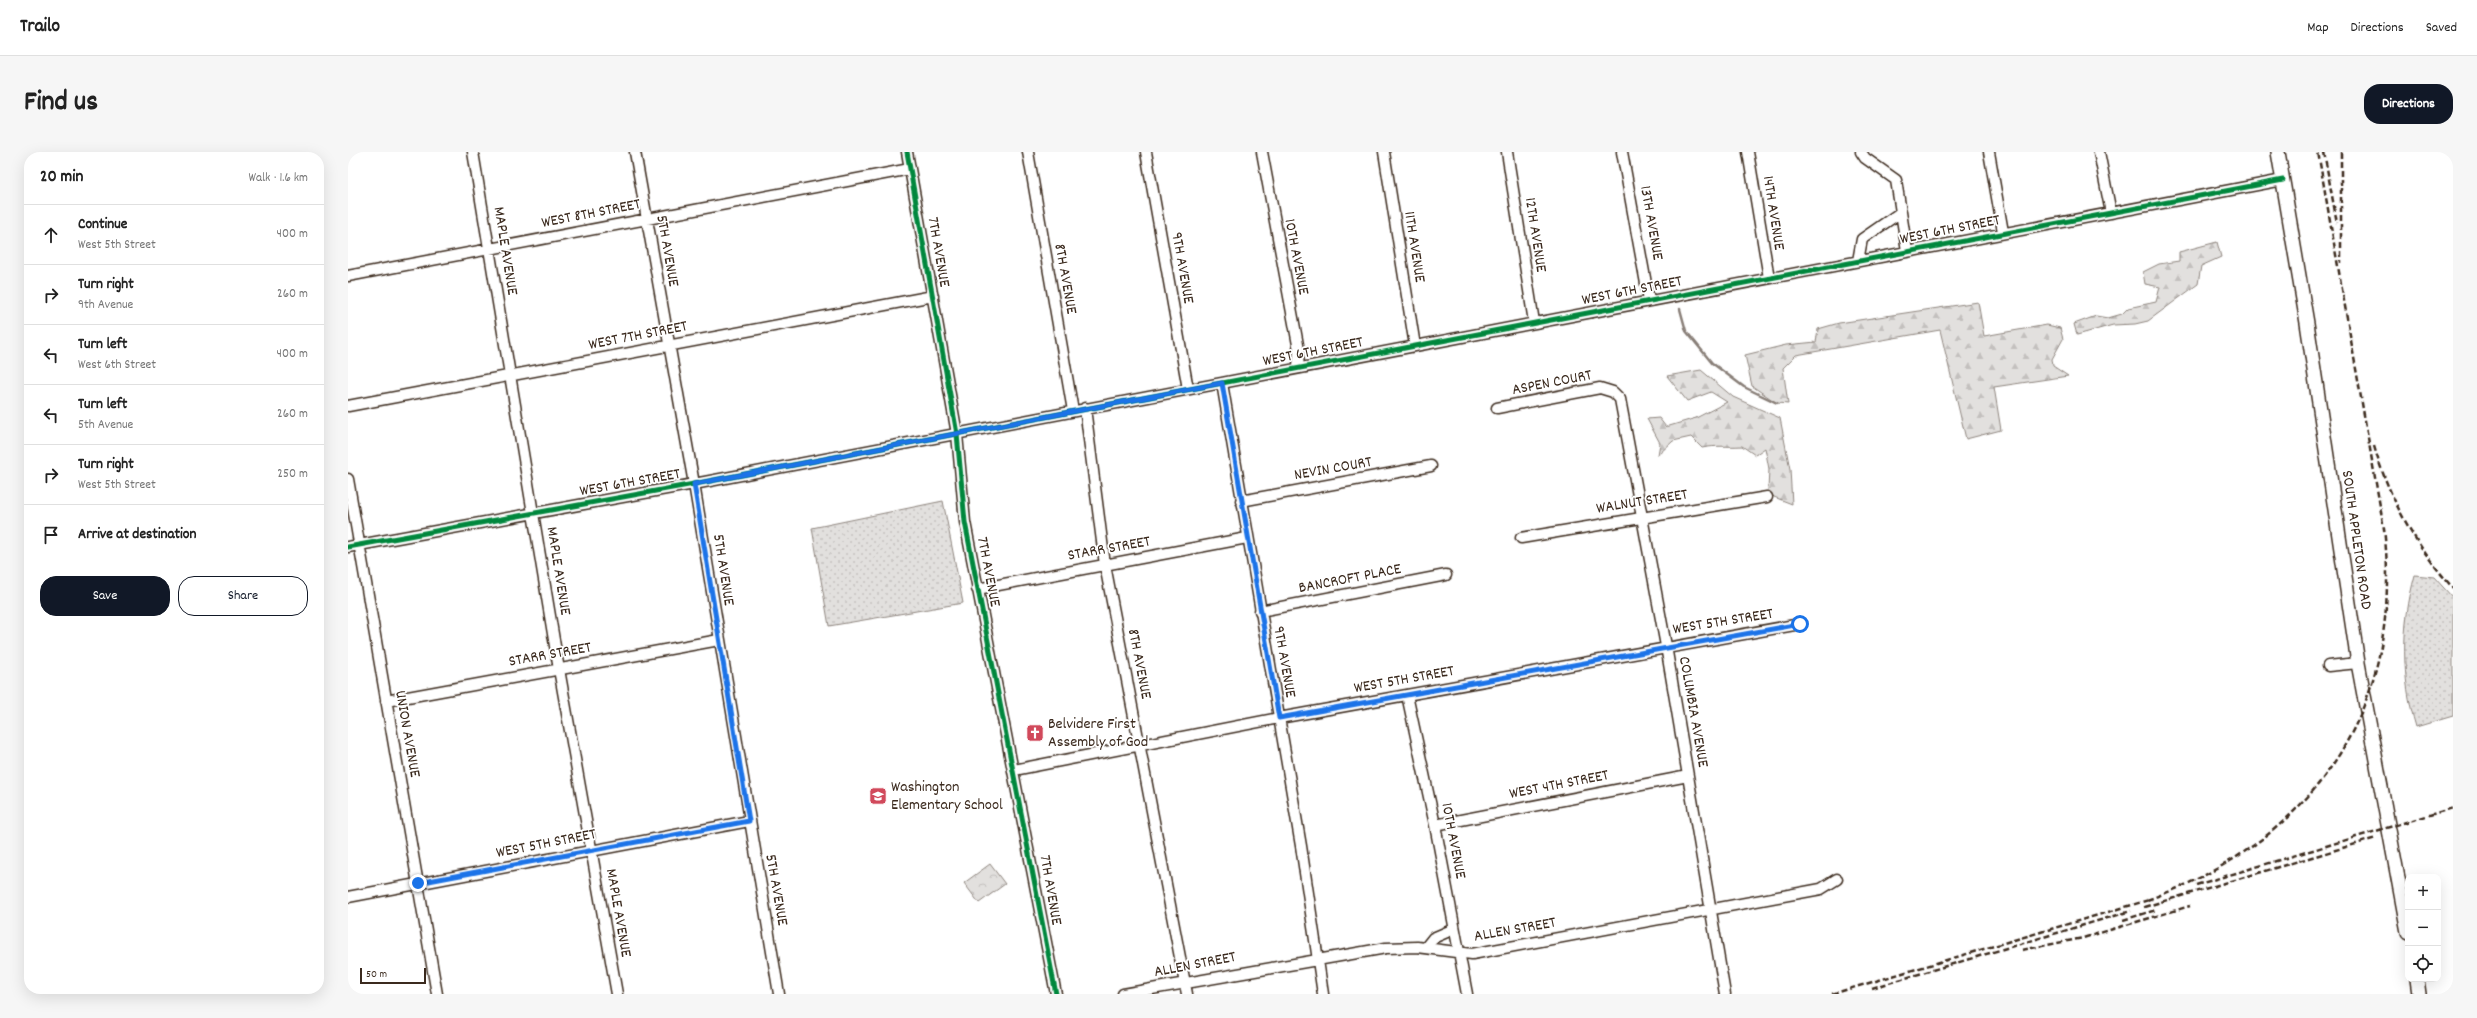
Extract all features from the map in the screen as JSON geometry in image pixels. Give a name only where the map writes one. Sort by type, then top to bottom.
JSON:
[{"type":"main road","name":"SOUTH APPLETON ROAD","points":[[2278,152],[2307,323],[2358,663],[2405,916]]},
{"type":"main road","points":[[2417,982],[2419,994]]},
{"type":"street","name":"MAPLE AVENUE","points":[[473,152],[559,668],[617,994]]},
{"type":"street","name":"5TH AVENUE","points":[[635,152],[694,484],[779,994]]},
{"type":"street","name":"7TH AVENUE","points":[[906,152],[957,434],[965,522],[1056,994]]},
{"type":"street","name":"8TH AVENUE","points":[[1028,152],[1073,411]]},
{"type":"street","name":"9TH AVENUE","points":[[1146,152],[1188,389]]},
{"type":"street","name":"10TH AVENUE","points":[[1262,152],[1300,350],[1298,368]]},
{"type":"street","name":"11TH AVENUE","points":[[1384,152],[1415,346]]},
{"type":"street","name":"12TH AVENUE","points":[[1507,152],[1534,322]]},
{"type":"street","name":"13TH AVENUE","points":[[1622,152],[1649,300]]},
{"type":"street","name":"14TH AVENUE","points":[[1748,152],[1769,278]]},
{"type":"street","name":"WEST 6TH STREET","points":[[1861,152],[1865,158],[1896,180],[1907,251]]},
{"type":"street","points":[[1989,152],[2003,232]]},
{"type":"street","points":[[2099,152],[2110,213]]},
{"type":"street","name":"WEST 8TH STREET","points":[[348,276],[646,218],[910,169]]},
{"type":"street","name":"WEST 6TH STREET","points":[[348,547],[694,484],[2003,232],[2283,180]]},
{"type":"street","name":"WEST 6TH STREET","points":[[1858,261],[1862,239],[1901,212]]},
{"type":"street","name":"WEST 7TH STREET","points":[[348,406],[933,296]]},
{"type":"street","name":"9TH AVENUE","points":[[1222,383],[1240,501],[1279,718],[1323,994]]},
{"type":"street","name":"ASPEN COURT","points":[[1496,408],[1600,388],[1613,392]]},
{"type":"street","name":"COLUMBIA AVENUE","points":[[1613,392],[1620,399],[1642,517],[1712,910],[1725,994]]},
{"type":"street","name":"8TH AVENUE","points":[[1085,408],[1105,565],[1187,994]]},
{"type":"street","name":"NEVIN COURT","points":[[1240,501],[1431,466]]},
{"type":"street","name":"UNION AVENUE","points":[[348,478],[437,994]]},
{"type":"street","name":"WALNUT STREET","points":[[1521,538],[1767,496]]},
{"type":"street","name":"STARR STREET","points":[[977,588],[1247,538]]},
{"type":"street","name":"BANCROFT PLACE","points":[[1260,611],[1446,575]]},
{"type":"street","name":"WEST 5TH STREET","points":[[1014,770],[1279,718],[1666,646],[1800,624]]},
{"type":"street","name":"STARR STREET","points":[[386,701],[559,668],[719,640]]},
{"type":"street","points":[[2328,666],[2358,663]]},
{"type":"street","name":"10TH AVENUE","points":[[1406,695],[1435,825],[1467,994]]},
{"type":"street","name":"WEST 4TH STREET","points":[[1435,825],[1688,776]]},
{"type":"street","name":"WEST 5TH STREET","points":[[348,897],[749,821]]},
{"type":"street","name":"ALLEN STREET","points":[[1123,994],[1318,959],[1390,948],[1425,948],[1472,954],[1822,889],[1837,879]]},
{"type":"street","points":[[1425,948],[1433,938],[1454,929]]},
{"type":"green space","points":[[2217,242],[2221,257],[2201,266],[2198,284],[2148,321],[2135,324],[2113,325],[2077,335],[2074,324],[2096,316],[2108,318],[2122,314],[2128,308],[2156,302],[2160,287],[2145,284],[2143,272],[2159,264],[2179,261],[2179,252]]},
{"type":"green space","points":[[1978,302],[1984,336],[2047,325],[2060,328],[2063,339],[2052,359],[2053,366],[2068,376],[1994,387],[2001,430],[1966,439],[1940,330],[1796,355],[1783,368],[1788,404],[1777,403],[1752,386],[1745,355],[1786,345],[1816,342],[1818,329],[1839,323]]},
{"type":"green space","points":[[1701,370],[1733,397],[1780,418],[1790,469],[1792,504],[1774,497],[1768,490],[1769,469],[1765,448],[1755,455],[1742,446],[1717,446],[1702,448],[1691,437],[1673,441],[1658,455],[1660,443],[1647,419],[1659,418],[1666,427],[1696,418],[1727,402],[1711,392],[1687,401],[1667,376]]},
{"type":"green space","points":[[943,501],[963,603],[829,626],[812,528]]},
{"type":"green space","points":[[2415,575],[2434,577],[2453,598],[2453,716],[2416,727],[2411,708],[2405,670],[2405,632],[2407,613]]},
{"type":"green space","points":[[990,864],[1005,884],[979,903],[964,883]]},
{"type":"waterway","points":[[1680,309],[1686,331],[1712,363],[1744,387],[1777,403]]},
{"type":"railway","points":[[2147,900],[2206,874],[2258,842],[2301,804],[2336,759],[2363,709],[2379,654],[2387,594],[2384,529],[2318,152]]},
{"type":"railway","points":[[2324,152],[2337,223]]},
{"type":"railway","points":[[2341,152],[2341,263]]},
{"type":"railway","points":[[2374,446],[2380,466],[2396,504],[2406,522],[2440,573],[2453,588]]},
{"type":"railway","points":[[2196,885],[2453,808]]},
{"type":"railway","points":[[2144,907],[2376,838]]},
{"type":"railway","points":[[1832,994],[2152,899]]},
{"type":"railway","points":[[2022,950],[2083,938],[2190,906]]},
{"type":"railway","points":[[2123,920],[2156,910]]},
{"type":"railway","points":[[1872,988],[2131,911]]},
{"type":"cycle path","points":[[907,152],[957,434],[965,522],[1056,994]]},
{"type":"cycle path","points":[[348,547],[694,484],[2283,180]]},
{"type":"place","name":"Belvidere First Assembly of God","points":[[1035,733]]},
{"type":"place","name":"Washington Elementary School","points":[[878,796]]},
{"type":"route","points":[[418,883],[749,821],[694,484],[1085,408],[1222,383],[1240,501],[1279,718],[1666,646],[1800,624]]}]
